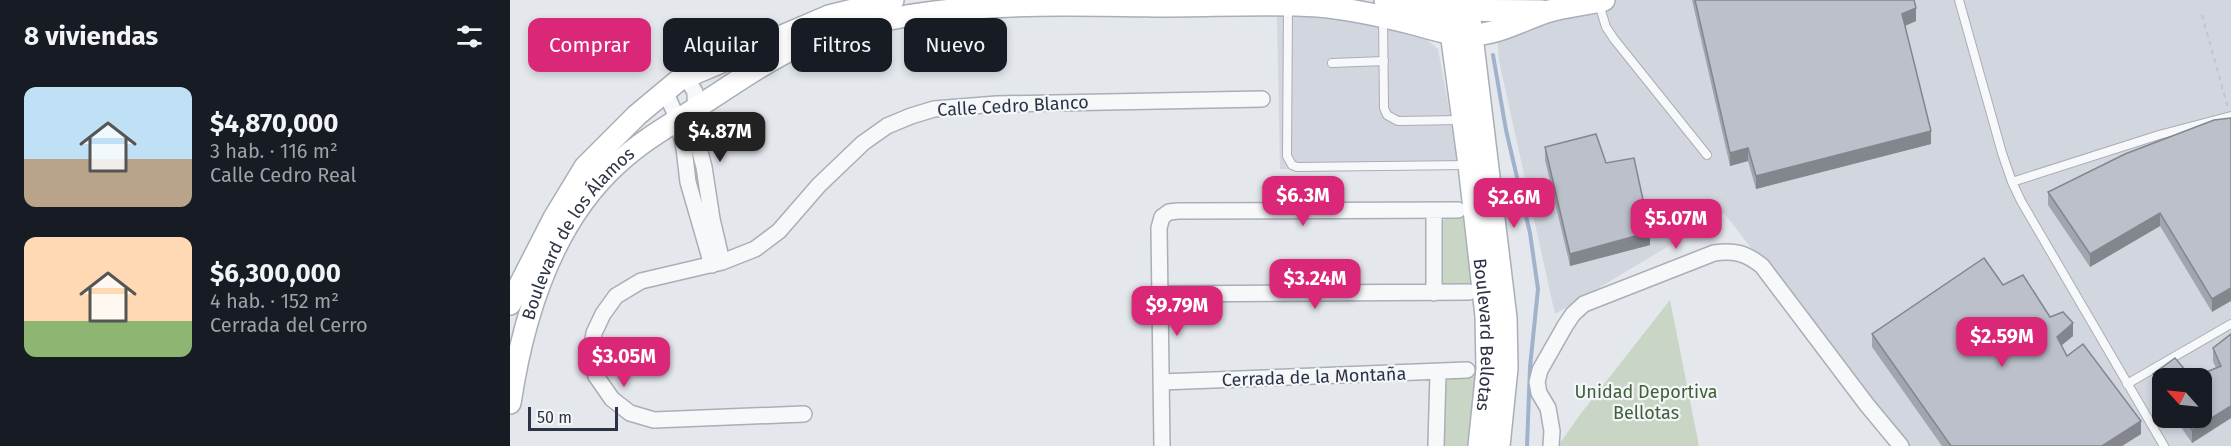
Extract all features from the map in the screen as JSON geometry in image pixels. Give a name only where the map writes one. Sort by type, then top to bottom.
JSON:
[{"type":"street","name":"Boulevard de los Álamos","points":[[510,304],[554,218],[585,167],[637,115],[678,80],[828,16],[893,0]]},
{"type":"street","points":[[1461,34],[1501,30],[1548,11],[1601,1]]},
{"type":"street","name":"Boulevard de los Álamos","points":[[510,403],[516,363],[531,307],[549,261],[575,214],[593,188],[617,163],[652,135],[733,82],[805,43],[847,28],[891,18],[1005,2],[1384,8],[1424,4],[1459,11],[1548,11]]},
{"type":"street","name":"Boulevard de los Álamos","points":[[1384,8],[1461,34]]},
{"type":"street","name":"Boulevard Bellotas","points":[[1459,11],[1475,208]]},
{"type":"street","name":"Boulevard Bellotas","points":[[1461,34],[1463,120],[1485,291],[1506,318],[1487,369],[1479,446]]},
{"type":"street","points":[[687,77],[694,92],[696,137],[708,189],[717,263]]},
{"type":"street","points":[[665,91],[677,118],[684,147],[688,182],[717,263]]},
{"type":"street","name":"Calle Cedro Blanco","points":[[804,414],[654,420],[630,413],[612,399],[596,376],[591,353],[594,333],[603,314],[616,296],[641,281],[717,263],[754,249],[779,231],[842,161],[887,126],[911,116],[934,109],[997,104],[1262,99]]},
{"type":"street","points":[[692,193],[708,189]]},
{"type":"street","points":[[1162,446],[1159,228],[1162,217],[1169,212],[1178,211],[1434,211],[1475,208]]},
{"type":"street","points":[[1434,211],[1434,293]]},
{"type":"street","points":[[1551,446],[1552,431],[1548,408],[1539,393],[1537,382],[1540,370],[1573,314],[1584,304],[1714,253],[1729,251],[1748,255],[1762,266],[1867,405],[1901,446]]},
{"type":"street","points":[[1160,294],[1485,291]]},
{"type":"street","name":"Boulevard Bellotas","points":[[1487,369],[1499,446]]},
{"type":"street","name":"Cerrada de la Montaña","points":[[1161,382],[1438,373],[1487,369]]},
{"type":"street","points":[[1436,446],[1438,373]]},
{"type":"lane","points":[[1959,0],[2012,182],[2162,445]]},
{"type":"lane","points":[[1601,1],[1606,27],[1614,39],[1707,155]]},
{"type":"lane","points":[[1288,6],[1287,156],[1292,165],[1469,165]]},
{"type":"lane","points":[[1384,8],[1384,108],[1387,116],[1398,121],[1463,120]]},
{"type":"lane","points":[[1332,63],[1384,61]]},
{"type":"lane","points":[[2012,182],[2159,135],[2231,117]]},
{"type":"lane","points":[[2127,384],[2231,324]]},
{"type":"path","points":[[2202,15],[2231,117]]},
{"type":"shaded area","points":[[1495,0],[2231,0],[2231,446],[1905,446],[1724,213],[1555,314],[1499,61]]},
{"type":"shaded area","points":[[1323,12],[1350,17],[1425,38],[1438,49],[1460,169],[1280,169],[1277,15]]},
{"type":"green space","points":[[1468,216],[1473,283],[1441,286],[1440,220]]},
{"type":"green space","name":"Unidad Deportiva Bellotas","points":[[1670,300],[1699,446],[1558,446],[1579,416]]},
{"type":"green space","points":[[1443,372],[1479,373],[1469,446],[1442,446]]},
{"type":"building","points":[[1695,0],[1914,0],[1916,8],[1902,14],[1931,131],[1756,176],[1748,148],[1730,153]]},
{"type":"building","points":[[2231,118],[2231,288],[2212,299],[2160,213],[2090,254],[2048,192],[2125,154],[2214,120]]},
{"type":"building","points":[[1596,134],[1606,163],[1634,158],[1650,232],[1570,254],[1545,147]]},
{"type":"building","points":[[1984,258],[2003,285],[2023,275],[2050,317],[2063,312],[2073,323],[2057,337],[2067,356],[2083,344],[2141,421],[2102,446],[1951,446],[1872,334]]},
{"type":"building","points":[[2231,334],[2231,406],[2212,418],[2212,370],[2221,366],[2213,348]]},
{"type":"building","points":[[2175,358],[2184,368],[2161,368]]},
{"type":"waterway","points":[[1493,55],[1506,130],[1530,233],[1538,289],[1530,367],[1527,446]]}]
